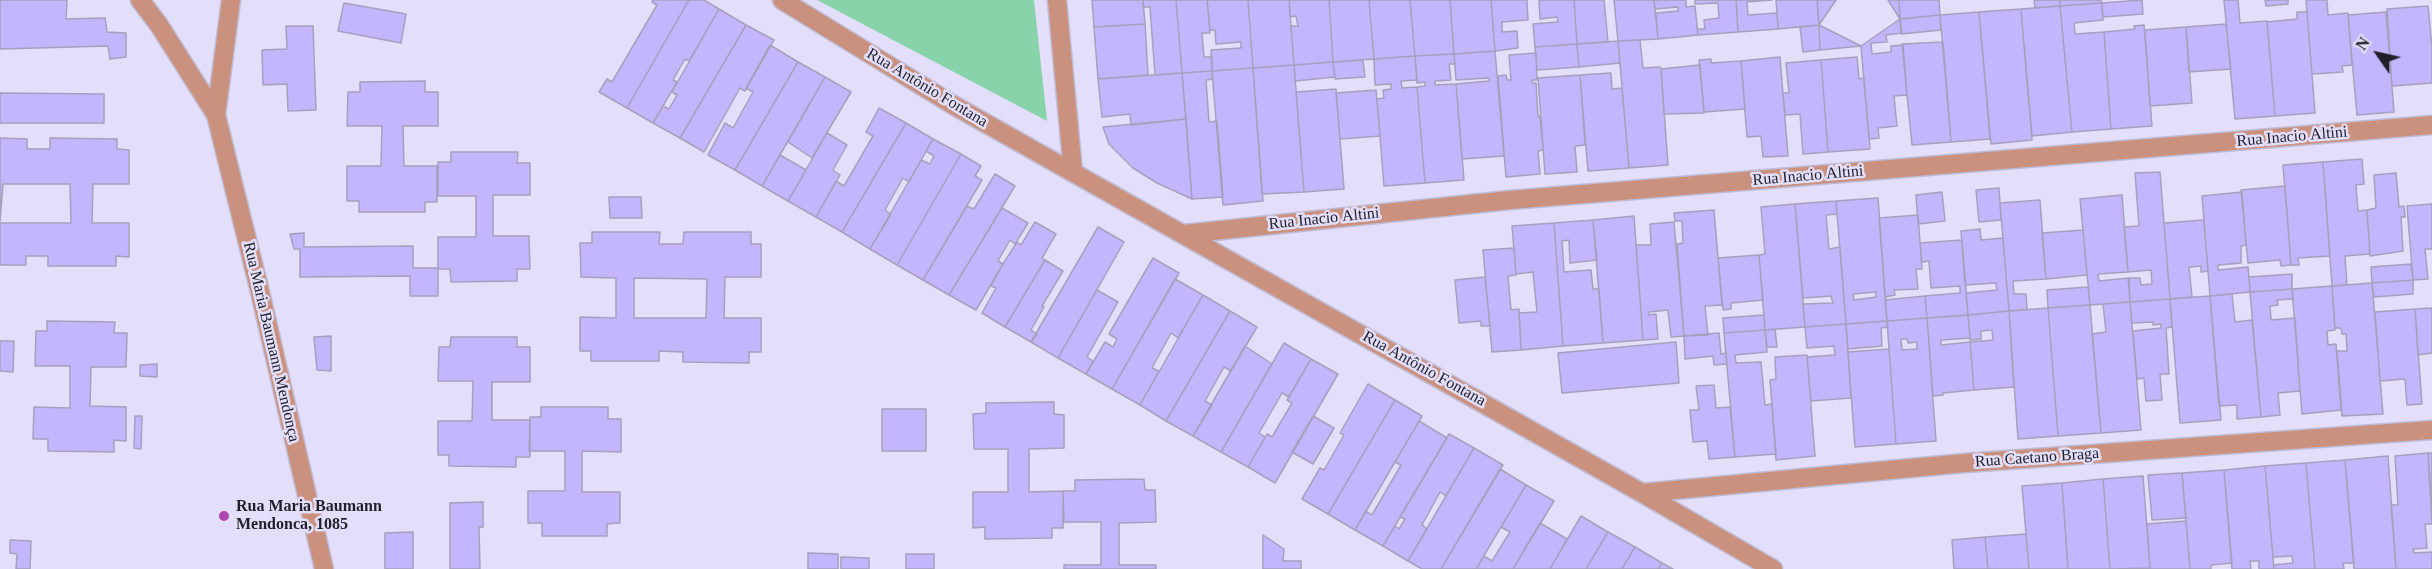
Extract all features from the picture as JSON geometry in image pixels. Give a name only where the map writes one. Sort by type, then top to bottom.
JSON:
[{"type":"street","name":"Rua Maria Baumann Mendonça","points":[[140,0],[159,25],[216,115],[260,292],[324,569]]},
{"type":"street","name":"Rua Maria Baumann Mendonça","points":[[216,115],[231,0]]},
{"type":"street","name":"Rua Antônio Fontana","points":[[782,0],[956,106],[1642,492],[1773,569]]},
{"type":"street","points":[[1057,0],[1073,172]]},
{"type":"street","name":"Rua Inacio Altini","points":[[1184,234],[1510,200],[2432,125]]},
{"type":"street","name":"Rua Caetano Braga","points":[[1642,492],[1965,463],[2432,430]]},
{"type":"green space","points":[[817,0],[1034,0],[1047,121]]},
{"type":"building","points":[[0,0],[67,0],[66,19],[105,18],[107,32],[126,33],[126,57],[110,59],[108,46],[0,49]]},
{"type":"building","points":[[653,0],[689,0],[627,108],[599,92],[607,79],[612,82],[657,5],[652,2]]},
{"type":"building","points":[[689,0],[704,0],[719,9],[689,61],[685,59],[673,80],[677,82],[653,123],[627,108]]},
{"type":"building","points":[[1092,0],[1143,0],[1145,24],[1094,27]]},
{"type":"building","points":[[1143,0],[1176,0],[1182,73],[1155,75],[1150,7],[1143,7]]},
{"type":"building","points":[[1176,0],[1207,0],[1210,33],[1202,33],[1204,57],[1212,57],[1212,71],[1182,73]]},
{"type":"building","points":[[1207,0],[1248,0],[1253,68],[1212,71],[1211,50],[1241,48],[1241,42],[1216,44],[1215,30],[1210,30]]},
{"type":"building","points":[[1248,0],[1289,0],[1294,65],[1253,68]]},
{"type":"building","points":[[1289,0],[1329,0],[1333,62],[1294,65],[1291,26],[1298,26],[1296,16],[1290,17]]},
{"type":"building","points":[[1329,0],[1369,0],[1374,59],[1333,62]]},
{"type":"building","points":[[1369,0],[1410,0],[1415,56],[1374,59]]},
{"type":"building","points":[[1410,0],[1450,0],[1454,54],[1415,56]]},
{"type":"building","points":[[1450,0],[1491,0],[1495,51],[1454,54]]},
{"type":"building","points":[[1491,0],[1527,0],[1528,20],[1502,22],[1502,32],[1517,31],[1518,48],[1495,51]]},
{"type":"building","points":[[1539,0],[1574,0],[1577,44],[1535,47],[1533,24],[1558,22],[1557,17],[1540,19]]},
{"type":"building","points":[[1574,0],[1604,0],[1608,42],[1577,44]]},
{"type":"building","points":[[1614,0],[1654,0],[1658,39],[1618,41]]},
{"type":"building","points":[[1654,0],[1686,0],[1686,7],[1695,6],[1698,35],[1658,39],[1656,13],[1678,11],[1678,7],[1655,9]]},
{"type":"building","points":[[1695,0],[1736,0],[1738,32],[1698,35],[1697,29],[1705,29],[1704,20],[1719,18],[1718,3],[1695,4]]},
{"type":"building","points":[[1736,0],[1772,0],[1747,2],[1748,15],[1777,13],[1778,29],[1738,32]]},
{"type":"building","points":[[1776,0],[1817,0],[1819,25],[1778,29]]},
{"type":"building","points":[[1817,0],[1836,0],[1819,25]]},
{"type":"building","points":[[1888,0],[1899,0],[1900,19]]},
{"type":"building","points":[[1899,0],[1939,0],[1940,15],[1900,19]]},
{"type":"building","points":[[2034,0],[2060,0],[2060,6],[2035,8]]},
{"type":"building","points":[[2060,0],[2101,0],[2102,3],[2060,6]]},
{"type":"building","points":[[2142,0],[2143,14],[2103,17],[2102,3]]},
{"type":"building","points":[[2224,0],[2238,0],[2240,23],[2267,21],[2275,116],[2235,119]]},
{"type":"building","points":[[2265,0],[2288,0],[2288,4],[2266,6]]},
{"type":"building","points":[[2306,0],[2327,0],[2328,15],[2348,13],[2352,65],[2342,66],[2343,72],[2312,74]]},
{"type":"building","points":[[344,3],[406,14],[401,43],[338,31]]},
{"type":"building","points":[[2102,3],[2103,20],[2074,23],[2075,34],[2104,32],[2111,129],[2072,132],[2060,6]]},
{"type":"building","points":[[2060,6],[2072,132],[2032,136],[2021,9]]},
{"type":"building","points":[[2428,6],[2432,47],[2432,83],[2392,86],[2387,9]]},
{"type":"building","points":[[719,9],[746,25],[680,138],[653,123],[663,106],[669,109],[677,95],[672,92]]},
{"type":"building","points":[[2021,9],[2032,140],[1991,144],[1979,12]]},
{"type":"building","points":[[1979,12],[1990,139],[1951,142],[1940,15]]},
{"type":"building","points":[[2297,12],[2307,12],[2315,113],[2275,116],[2267,22],[2297,19]]},
{"type":"building","points":[[2386,12],[2394,112],[2357,115],[2348,15]]},
{"type":"building","points":[[1940,15],[1941,30],[1901,34],[1900,19]]},
{"type":"building","points":[[1900,19],[1902,33],[1886,35],[1887,42],[1871,43],[1872,54],[1891,52],[1891,46],[1903,45],[1907,95],[1894,96],[1897,126],[1878,128],[1879,138],[1869,139],[1861,46]]},
{"type":"building","points":[[1145,24],[1148,75],[1098,79],[1094,27]]},
{"type":"building","points":[[2226,24],[2231,69],[2189,72],[2186,27]]},
{"type":"building","points":[[746,25],[774,40],[745,91],[740,88],[704,152],[680,138]]},
{"type":"building","points":[[1819,25],[1861,46],[1820,50]]},
{"type":"building","points":[[1819,25],[1820,50],[1803,52],[1800,27]]},
{"type":"building","points":[[2144,25],[2152,126],[2111,129],[2104,32],[2135,29],[2134,26]]},
{"type":"building","points":[[286,26],[313,26],[316,110],[288,111],[287,84],[263,85],[262,50],[287,49]]},
{"type":"building","points":[[2186,27],[2192,103],[2150,106],[2145,30]]},
{"type":"building","points":[[1640,40],[1643,68],[1660,67],[1661,69],[1668,165],[1629,168],[1618,41]]},
{"type":"building","points":[[1618,41],[1620,63],[1579,67],[1577,44]]},
{"type":"building","points":[[1943,42],[1951,142],[1912,145],[1902,44]]},
{"type":"building","points":[[1577,44],[1579,67],[1537,70],[1535,47]]},
{"type":"building","points":[[770,45],[798,62],[735,170],[708,155],[725,123],[733,128],[753,92],[746,88]]},
{"type":"building","points":[[1495,51],[1504,156],[1462,159],[1456,84],[1489,81],[1489,78],[1456,80],[1454,54]]},
{"type":"building","points":[[1536,53],[1537,80],[1532,80],[1532,83],[1536,83],[1543,150],[1538,151],[1540,174],[1506,177],[1498,76],[1506,75],[1507,80],[1511,80],[1509,55]]},
{"type":"building","points":[[1454,54],[1455,64],[1449,64],[1451,80],[1435,81],[1435,85],[1456,84],[1464,180],[1425,183],[1417,87],[1425,86],[1425,82],[1417,83],[1415,56]]},
{"type":"building","points":[[1415,56],[1417,80],[1401,81],[1402,88],[1417,87],[1425,183],[1384,186],[1377,99],[1384,98],[1383,90],[1391,89],[1391,84],[1375,85],[1374,59]]},
{"type":"building","points":[[1780,57],[1788,156],[1763,157],[1761,136],[1747,137],[1741,61]]},
{"type":"building","points":[[1857,57],[1859,79],[1864,78],[1870,149],[1828,152],[1821,60]]},
{"type":"building","points":[[1711,59],[1711,63],[1741,61],[1745,109],[1704,112],[1699,60]]},
{"type":"building","points":[[1363,60],[1365,77],[1335,79],[1333,62]]},
{"type":"building","points":[[1821,60],[1828,152],[1803,154],[1800,114],[1785,115],[1783,93],[1789,93],[1786,63]]},
{"type":"building","points":[[798,62],[825,77],[762,186],[735,170]]},
{"type":"building","points":[[1333,62],[1335,77],[1295,81],[1294,65]]},
{"type":"building","points":[[1294,65],[1304,192],[1262,194],[1253,68]]},
{"type":"building","points":[[1700,65],[1704,113],[1664,114],[1661,69]]},
{"type":"building","points":[[1253,68],[1263,201],[1223,205],[1212,71]]},
{"type":"building","points":[[1212,71],[1213,79],[1206,80],[1209,122],[1217,121],[1223,197],[1192,199],[1182,73]]},
{"type":"building","points":[[1182,73],[1186,119],[1131,125],[1130,114],[1102,117],[1098,79]]},
{"type":"building","points":[[1611,73],[1612,89],[1622,88],[1629,168],[1588,171],[1580,75]]},
{"type":"building","points":[[1580,75],[1585,145],[1575,146],[1577,172],[1545,174],[1538,78]]},
{"type":"building","points":[[825,77],[851,92],[812,158],[788,142]]},
{"type":"building","points":[[425,81],[425,92],[438,92],[438,126],[403,126],[404,166],[437,166],[437,202],[425,202],[425,212],[359,212],[359,201],[347,201],[347,166],[381,166],[382,126],[347,126],[348,92],[360,92],[360,82]]},
{"type":"building","points":[[1336,89],[1344,189],[1304,192],[1296,92]]},
{"type":"building","points":[[1376,90],[1380,136],[1340,139],[1336,93]]},
{"type":"building","points":[[0,93],[104,94],[104,123],[0,123]]},
{"type":"building","points":[[879,108],[906,123],[842,232],[816,217],[836,181],[844,186],[873,136],[866,132]]},
{"type":"building","points":[[1186,119],[1192,199],[1157,183],[1133,168],[1109,144],[1103,127]]},
{"type":"building","points":[[906,123],[933,139],[909,182],[903,178],[885,210],[891,214],[870,249],[842,232]]},
{"type":"building","points":[[827,133],[847,145],[833,170],[840,175],[816,217],[788,201]]},
{"type":"building","points":[[0,138],[27,139],[27,149],[50,149],[50,138],[117,139],[117,149],[129,150],[129,184],[93,184],[92,223],[129,223],[129,257],[116,256],[116,266],[48,266],[48,256],[26,256],[26,265],[0,265],[0,223],[71,223],[70,184],[3,184],[0,221]]},
{"type":"building","points":[[933,139],[961,154],[897,265],[870,249],[921,160],[930,164],[934,156],[926,151]]},
{"type":"building","points":[[451,152],[518,152],[517,163],[530,163],[530,195],[493,195],[493,236],[529,236],[530,269],[517,269],[517,281],[451,282],[450,269],[438,269],[438,237],[476,237],[476,196],[438,196],[438,162],[451,162]]},
{"type":"building","points":[[961,154],[981,166],[975,176],[982,180],[923,280],[897,265]]},
{"type":"building","points":[[780,155],[806,170],[788,201],[762,186]]},
{"type":"building","points":[[2362,159],[2364,184],[2356,185],[2358,211],[2367,210],[2370,254],[2345,256],[2347,285],[2332,286],[2323,162]]},
{"type":"building","points":[[2323,162],[2330,256],[2298,258],[2299,265],[2291,265],[2283,165]]},
{"type":"building","points":[[2160,172],[2170,299],[2130,302],[2128,278],[2140,278],[2141,285],[2152,284],[2151,270],[2128,272],[2124,227],[2139,226],[2135,173]]},
{"type":"building","points":[[2396,173],[2399,207],[2404,206],[2405,217],[2401,217],[2403,251],[2370,256],[2367,210],[2376,208],[2374,175]]},
{"type":"building","points":[[995,174],[1015,186],[949,295],[923,280],[967,206],[974,209]]},
{"type":"building","points":[[2285,186],[2291,265],[2281,266],[2280,260],[2248,263],[2241,190]]},
{"type":"building","points":[[1999,188],[2001,220],[1979,222],[1976,190]]},
{"type":"building","points":[[1942,192],[1945,221],[1918,224],[1916,195]]},
{"type":"building","points":[[2242,192],[2246,245],[2241,246],[2241,263],[2218,265],[2218,270],[2248,267],[2250,292],[2210,296],[2202,196]]},
{"type":"building","points":[[2122,195],[2128,272],[2098,274],[2099,281],[2129,278],[2130,302],[2090,305],[2080,199]]},
{"type":"building","points":[[609,197],[641,197],[642,218],[610,218]]},
{"type":"building","points":[[1878,198],[1887,321],[1846,324],[1836,201]],"holes":[[[1876,292],[1876,297],[1854,300],[1853,294]]]},
{"type":"building","points":[[2040,200],[2046,279],[2013,281],[2014,294],[2026,294],[2027,310],[2009,311],[2000,203]]},
{"type":"building","points":[[1836,201],[1837,214],[1826,215],[1829,249],[1840,247],[1846,324],[1805,327],[1803,304],[1833,303],[1831,296],[1803,298],[1795,204]]},
{"type":"building","points":[[1795,204],[1805,327],[1765,330],[1759,255],[1765,254],[1761,207]]},
{"type":"building","points":[[2432,204],[2432,249],[2425,249],[2428,279],[2413,280],[2407,206]]},
{"type":"building","points":[[1002,208],[1028,223],[1015,244],[1010,240],[998,261],[1003,264],[976,310],[949,295]]},
{"type":"building","points":[[1714,210],[1722,305],[1705,306],[1708,335],[1684,336],[1677,244],[1683,243],[1682,221],[1675,221],[1674,213]]},
{"type":"building","points":[[1918,215],[1922,269],[1916,269],[1918,289],[1894,290],[1895,295],[1885,297],[1879,218]]},
{"type":"building","points":[[1634,216],[1643,340],[1603,343],[1593,220]]},
{"type":"building","points":[[1593,220],[1597,260],[1570,263],[1569,240],[1562,241],[1564,272],[1591,270],[1593,289],[1599,289],[1603,343],[1563,346],[1554,223]]},
{"type":"building","points":[[2204,220],[2208,271],[2201,272],[2201,266],[2189,267],[2192,297],[2170,299],[2164,223]]},
{"type":"building","points":[[1035,222],[1056,234],[1042,258],[1045,260],[1005,327],[982,313],[996,288],[991,286],[1003,264],[1017,242],[1021,245]]},
{"type":"building","points":[[1674,222],[1684,336],[1671,337],[1668,310],[1649,312],[1649,315],[1656,314],[1658,339],[1643,340],[1636,245],[1651,245],[1650,224]]},
{"type":"building","points":[[1554,223],[1563,346],[1521,350],[1519,313],[1537,312],[1533,272],[1516,274],[1512,226]]},
{"type":"building","points":[[1098,227],[1124,242],[1058,358],[1031,342]]},
{"type":"building","points":[[1980,229],[1981,240],[2003,238],[2009,311],[1968,315],[1966,293],[1997,290],[1996,283],[1965,285],[1961,231]]},
{"type":"building","points":[[2083,230],[2087,275],[2046,279],[2042,233]]},
{"type":"building","points":[[592,232],[660,232],[659,244],[683,244],[684,232],[751,232],[751,244],[761,244],[761,277],[725,277],[724,318],[761,318],[761,352],[749,352],[749,363],[683,362],[683,352],[659,351],[659,361],[591,361],[591,351],[580,351],[580,317],[616,318],[616,278],[581,277],[580,243],[592,243]],"holes":[[[634,278],[707,279],[706,318],[634,318]]]},
{"type":"building","points":[[304,233],[304,247],[413,246],[413,268],[438,268],[438,296],[410,296],[410,276],[300,277],[300,249],[294,249],[290,234]]},
{"type":"building","points":[[1962,240],[1968,315],[1927,318],[1925,296],[1960,293],[1960,286],[1931,288],[1929,261],[1922,262],[1920,243]]},
{"type":"building","points":[[1514,248],[1516,275],[1508,276],[1511,310],[1519,309],[1521,350],[1492,352],[1483,250]]},
{"type":"building","points":[[1759,255],[1763,300],[1731,303],[1731,309],[1723,310],[1718,258]]},
{"type":"building","points":[[1153,258],[1179,273],[1112,389],[1086,374],[1105,342],[1113,347],[1117,339],[1109,334]]},
{"type":"building","points":[[1045,260],[1063,271],[1031,330],[1037,334],[1031,342],[1005,327]]},
{"type":"building","points":[[2411,264],[2413,280],[2372,283],[2371,267]]},
{"type":"building","points":[[2292,274],[2292,289],[2250,292],[2249,277]]},
{"type":"building","points":[[1485,277],[1490,326],[1481,326],[1481,321],[1459,323],[1455,280]]},
{"type":"building","points":[[1175,279],[1203,295],[1178,338],[1171,333],[1152,368],[1159,371],[1140,405],[1112,389]]},
{"type":"building","points":[[2413,280],[2413,294],[2374,297],[2372,283]]},
{"type":"building","points":[[2372,283],[2383,414],[2342,416],[2337,351],[2347,351],[2346,334],[2342,334],[2341,328],[2335,328],[2332,286]]},
{"type":"building","points":[[2332,286],[2335,330],[2327,331],[2328,345],[2336,344],[2341,410],[2302,414],[2292,289]]},
{"type":"building","points":[[2088,287],[2090,305],[2048,308],[2047,290]]},
{"type":"building","points":[[2292,289],[2293,299],[2277,300],[2278,305],[2270,306],[2271,320],[2295,318],[2300,391],[2278,393],[2280,415],[2261,417],[2250,292]]},
{"type":"building","points":[[1097,290],[1118,302],[1087,357],[1093,361],[1086,374],[1058,358]]},
{"type":"building","points":[[2232,294],[2235,322],[2252,320],[2261,417],[2237,419],[2237,405],[2219,406],[2210,296]]},
{"type":"building","points":[[1203,295],[1230,311],[1166,421],[1140,405]]},
{"type":"building","points":[[1925,296],[1927,318],[1887,321],[1885,300]]},
{"type":"building","points":[[2210,296],[2221,420],[2180,423],[2170,299]]},
{"type":"building","points":[[2170,299],[2172,327],[2166,328],[2169,374],[2160,374],[2162,400],[2146,401],[2144,378],[2137,379],[2133,331],[2161,328],[2161,324],[2132,323],[2130,302]]},
{"type":"building","points":[[2130,302],[2141,430],[2101,433],[2092,334],[2106,332],[2103,304]]},
{"type":"building","points":[[2090,305],[2101,433],[2058,436],[2048,308]]},
{"type":"building","points":[[2048,308],[2058,436],[2018,439],[2009,311]]},
{"type":"building","points":[[2432,308],[2432,353],[2418,355],[2415,309]]},
{"type":"building","points":[[2415,309],[2422,404],[2407,405],[2405,379],[2380,381],[2375,312]]},
{"type":"building","points":[[1230,311],[1257,327],[1231,371],[1224,367],[1205,401],[1212,405],[1193,436],[1166,421]]},
{"type":"building","points":[[2009,311],[2014,387],[1974,390],[1970,342],[1993,340],[1992,330],[1981,331],[1981,339],[1970,340],[1968,315]]},
{"type":"building","points":[[1764,315],[1765,330],[1724,333],[1723,318]]},
{"type":"building","points":[[1968,315],[1970,338],[1941,340],[1941,345],[1970,342],[1974,390],[1933,396],[1927,318]]},
{"type":"building","points":[[1927,318],[1936,441],[1896,444],[1887,321]],"holes":[[[1901,339],[1907,339],[1908,343],[1917,342],[1917,349],[1902,350]]]},
{"type":"building","points":[[47,321],[115,322],[114,333],[127,333],[126,367],[91,367],[90,406],[126,407],[126,441],[114,440],[114,452],[48,451],[48,439],[33,439],[34,407],[70,408],[70,366],[35,366],[36,331],[47,331]]},
{"type":"building","points":[[1887,321],[1888,327],[1881,328],[1882,346],[1848,349],[1846,324]]},
{"type":"building","points":[[1846,324],[1851,398],[1811,401],[1807,357],[1835,355],[1834,346],[1807,348],[1805,327]]},
{"type":"building","points":[[1775,329],[1777,347],[1767,347],[1765,330]]},
{"type":"building","points":[[1765,330],[1767,352],[1735,355],[1736,363],[1761,362],[1765,405],[1772,404],[1776,454],[1735,457],[1724,333]]},
{"type":"building","points":[[1719,333],[1721,354],[1726,353],[1727,364],[1714,365],[1713,356],[1685,359],[1684,336]]},
{"type":"building","points":[[331,336],[331,371],[317,370],[314,337]]},
{"type":"building","points":[[451,337],[517,337],[517,347],[530,347],[530,382],[492,382],[492,420],[530,420],[530,457],[516,457],[516,467],[449,466],[449,455],[438,455],[438,421],[472,421],[473,381],[438,381],[439,347],[450,347]]},
{"type":"building","points":[[0,341],[14,341],[13,372],[0,371]]},
{"type":"building","points":[[1676,342],[1679,383],[1562,393],[1558,353]]},
{"type":"building","points":[[1284,343],[1311,359],[1289,397],[1282,393],[1259,433],[1265,437],[1248,467],[1221,452]]},
{"type":"building","points":[[1245,346],[1272,364],[1221,452],[1193,436]]},
{"type":"building","points":[[1889,349],[1896,444],[1855,447],[1848,352]]},
{"type":"building","points":[[1807,355],[1815,456],[1776,460],[1770,380],[1776,379],[1775,357]]},
{"type":"building","points":[[1311,359],[1338,374],[1275,483],[1248,467],[1267,434],[1272,437],[1292,403],[1287,400]]},
{"type":"building","points":[[157,364],[157,377],[140,376],[140,365]]},
{"type":"building","points":[[1368,384],[1395,400],[1328,514],[1302,499],[1320,468],[1324,470],[1344,435],[1340,433]]},
{"type":"building","points":[[1714,385],[1716,408],[1730,407],[1735,457],[1709,459],[1707,441],[1693,442],[1690,410],[1699,410],[1696,386]]},
{"type":"building","points":[[1395,400],[1422,416],[1355,530],[1328,514]]},
{"type":"building","points":[[1054,402],[1054,414],[1064,415],[1064,448],[1029,449],[1029,492],[1063,491],[1063,528],[1052,528],[1052,538],[985,539],[985,527],[973,528],[973,492],[1008,492],[1008,449],[974,449],[973,414],[986,413],[986,403]]},
{"type":"building","points":[[541,407],[608,407],[608,419],[621,419],[621,452],[582,451],[582,492],[620,492],[620,523],[607,524],[607,536],[542,536],[542,523],[528,523],[528,491],[565,491],[565,451],[529,451],[530,417],[541,417]]},
{"type":"building","points":[[882,409],[926,409],[926,451],[882,451]]},
{"type":"building","points":[[135,416],[142,416],[141,449],[134,448]]},
{"type":"building","points":[[1313,416],[1334,428],[1313,464],[1292,452]]},
{"type":"building","points":[[1419,421],[1447,438],[1383,546],[1355,530],[1366,511],[1372,515],[1401,465],[1395,462]]},
{"type":"building","points":[[1449,434],[1474,448],[1446,496],[1440,492],[1422,525],[1427,529],[1408,561],[1383,546],[1395,526],[1399,529],[1405,519],[1400,517]]},
{"type":"building","points":[[1474,448],[1503,465],[1441,569],[1422,569],[1408,561]]},
{"type":"building","points":[[2428,453],[2432,453],[2432,508]]},
{"type":"building","points":[[2428,453],[2432,524],[2425,524],[2427,548],[2413,549],[2414,553],[2432,552],[2432,569],[2396,569],[2391,505],[2398,505],[2395,456]]},
{"type":"building","points":[[2388,456],[2396,569],[2354,569],[2345,460]]},
{"type":"building","points":[[2345,460],[2354,563],[2343,563],[2344,569],[2315,569],[2306,463]]},
{"type":"building","points":[[2306,463],[2315,569],[2274,569],[2274,565],[2293,563],[2292,556],[2273,557],[2265,466]]},
{"type":"building","points":[[2265,466],[2274,569],[2259,569],[2259,561],[2250,561],[2251,569],[2232,569],[2224,470]]},
{"type":"building","points":[[1500,469],[1526,485],[1476,569],[1441,569]]},
{"type":"building","points":[[2224,470],[2232,563],[2211,565],[2211,569],[2190,569],[2182,473]]},
{"type":"building","points":[[2182,473],[2186,518],[2152,520],[2148,475]]},
{"type":"building","points":[[2143,476],[2150,568],[2110,569],[2103,479]]},
{"type":"building","points":[[1144,479],[1145,490],[1155,490],[1156,522],[1119,523],[1119,565],[1156,565],[1156,569],[1064,569],[1064,565],[1101,565],[1101,522],[1064,522],[1063,491],[1075,491],[1075,480]]},
{"type":"building","points":[[2103,479],[2110,569],[2068,569],[2062,483]]},
{"type":"building","points":[[2062,483],[2068,569],[2029,569],[2022,486]]},
{"type":"building","points":[[1526,485],[1554,501],[1513,569],[1476,569],[1484,556],[1492,561],[1510,532],[1501,527]]},
{"type":"building","points":[[483,502],[483,527],[479,527],[480,569],[450,569],[450,503]]},
{"type":"building","points":[[1581,516],[1608,532],[1586,569],[1550,569]]},
{"type":"building","points":[[2186,521],[2190,569],[2150,569],[2147,524]]},
{"type":"building","points":[[1540,523],[1567,539],[1550,569],[1513,569]]},
{"type":"building","points":[[413,532],[413,569],[385,569],[385,533]]},
{"type":"building","points":[[1608,532],[1635,547],[1622,569],[1586,569]]},
{"type":"building","points":[[2026,534],[2029,569],[1988,569],[1985,537]]},
{"type":"building","points":[[1263,535],[1284,549],[1283,561],[1301,561],[1301,569],[1263,569]]},
{"type":"building","points":[[1985,537],[1988,569],[1954,569],[1952,540]]},
{"type":"building","points":[[10,540],[31,541],[30,569],[16,569],[17,554],[10,553]]},
{"type":"building","points":[[1635,547],[1662,563],[1658,569],[1622,569]]},
{"type":"building","points":[[808,553],[838,554],[838,569],[808,569]]},
{"type":"building","points":[[906,554],[934,554],[934,569],[906,569]]},
{"type":"building","points":[[841,557],[869,558],[869,569],[841,569]]},
{"type":"building","points":[[1662,563],[1673,569],[1658,569]]},
{"type":"place","name":"Rua Maria Baumann Mendonca, 1085","points":[[224,516]]}]
